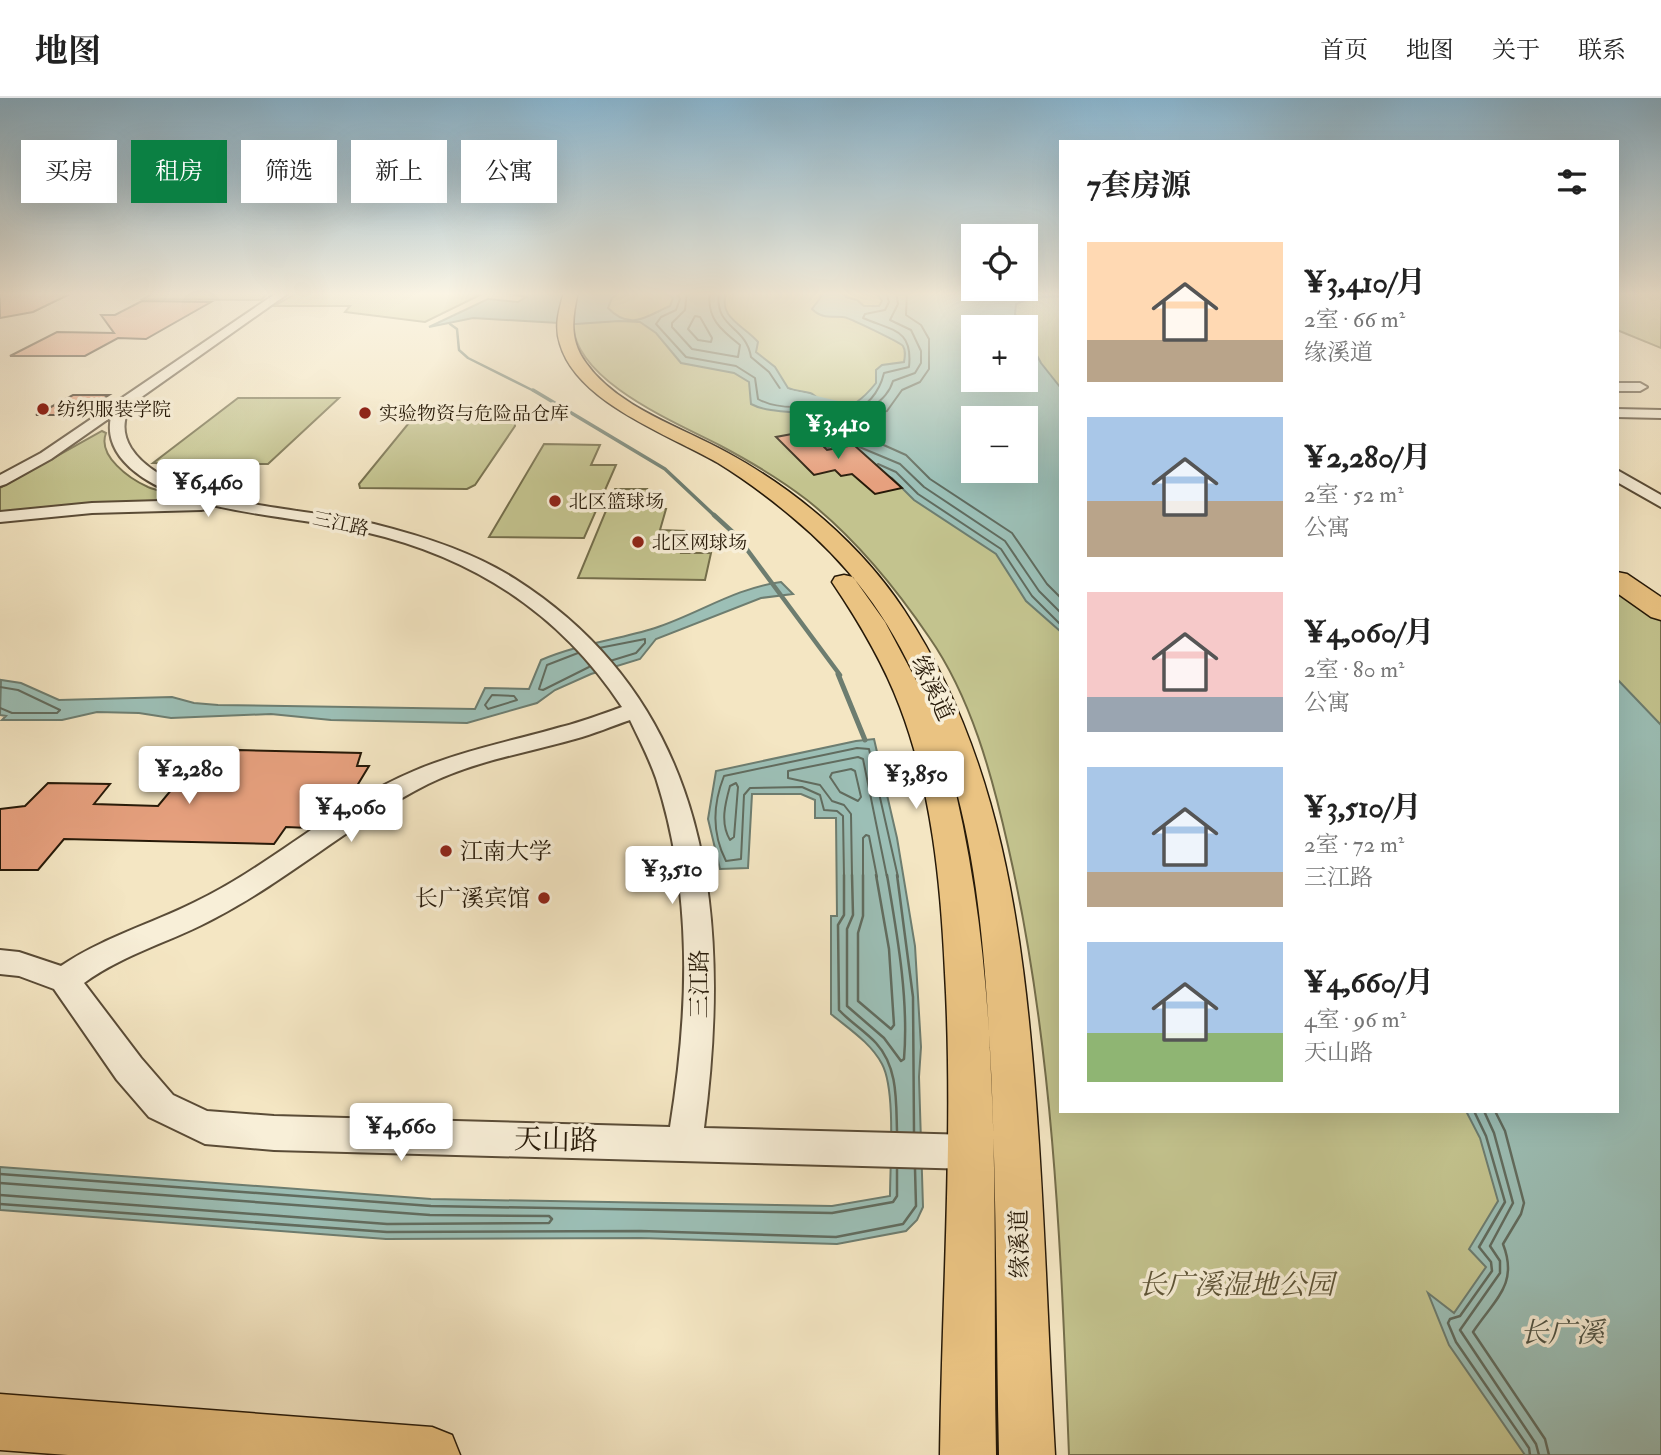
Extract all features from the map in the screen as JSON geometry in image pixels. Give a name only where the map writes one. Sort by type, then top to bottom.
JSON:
[{"type":"highway","points":[[1619,571],[1661,600]]},
{"type":"highway","points":[[1619,581],[1661,611]]},
{"type":"main road","name":"缘溪道","points":[[560,355],[561,366],[589,395],[634,425],[714,467],[776,512],[803,536],[858,600],[906,684],[929,746],[944,812],[958,887],[968,1001],[959,1152],[968,1455]]},
{"type":"main road","name":"缘溪道","points":[[573,355],[583,371],[613,399],[759,480],[817,526],[891,609],[930,675],[959,746],[980,817],[993,881],[1006,973],[1017,1144],[1027,1455]]},
{"type":"main road","points":[[0,1422],[432,1455]]},
{"type":"street","points":[[0,481],[46,457],[193,355]]},
{"type":"street","points":[[1619,387],[1640,387]]},
{"type":"street","name":"三江路","points":[[128,400],[119,411],[117,434],[122,449],[135,463],[173,488],[211,501],[323,518],[368,528],[417,542],[464,561],[508,583],[547,610],[581,639],[614,675],[661,755],[680,811],[694,879],[699,930],[699,1029],[685,1142]]},
{"type":"street","points":[[1619,413],[1661,414]]},
{"type":"street","points":[[1619,476],[1661,502]]},
{"type":"street","points":[[0,517],[148,506],[201,505],[261,510]]},
{"type":"street","points":[[0,962],[19,964],[65,980],[93,960],[195,915],[258,880],[340,823],[421,777],[477,757],[569,733],[636,710]]},
{"type":"street","name":"天山路","points":[[65,980],[129,1069],[161,1106],[205,1127],[274,1133],[685,1142],[959,1152]]},
{"type":"green space","name":"长广溪湿地公园","points":[[584,355],[961,355],[961,392],[1038,392],[1038,355],[1059,355],[1059,1113],[1619,1113],[1619,588],[1661,618],[1661,1455],[1069,1455],[1053,1149],[1036,997],[1024,921],[1002,819],[978,737],[957,685],[916,618],[873,564],[825,515],[765,471],[656,413],[610,382]]},
{"type":"green space","points":[[238,398],[339,398],[268,464],[153,463]]},
{"type":"green space","points":[[417,419],[514,420],[515,426],[475,485],[467,489],[360,488],[359,484],[408,424]]},
{"type":"green space","points":[[102,431],[106,433],[106,450],[117,466],[148,487],[178,500],[0,513],[0,488]]},
{"type":"green space","name":"北区篮球场","points":[[544,444],[600,445],[591,465],[616,465],[584,538],[489,537]]},
{"type":"green space","name":"北区网球场","points":[[615,489],[647,489],[640,509],[666,509],[660,530],[686,531],[681,553],[711,553],[705,580],[578,578]]},
{"type":"water","points":[[675,355],[760,355],[775,367],[788,388],[810,393],[831,408],[839,409],[866,395],[876,383],[876,370],[882,365],[904,362],[905,355],[961,355],[961,392],[1038,392],[1038,357],[1059,386],[1059,630],[1026,601],[996,554],[914,500],[892,478],[820,444],[844,427],[836,421],[814,414],[774,411],[751,404],[749,382],[734,373],[681,363]]},
{"type":"water","points":[[781,582],[793,594],[761,598],[656,639],[640,659],[591,674],[555,690],[537,703],[467,723],[331,720],[271,714],[171,718],[139,713],[97,712],[62,720],[2,720],[6,716],[0,715],[1,680],[21,683],[59,700],[172,697],[194,703],[218,705],[475,709],[485,688],[529,689],[541,660],[655,628],[748,590]]},
{"type":"water","name":"长广溪","points":[[1619,681],[1661,725],[1661,1455],[1525,1455],[1449,1345],[1428,1293],[1454,1313],[1486,1267],[1469,1249],[1498,1201],[1480,1138],[1467,1113],[1619,1113]]},
{"type":"water","points":[[874,739],[897,838],[915,946],[921,1047],[919,1077],[923,1207],[917,1220],[906,1231],[837,1244],[641,1238],[386,1239],[0,1210],[0,1167],[431,1199],[832,1206],[890,1196],[891,1109],[886,1076],[872,1049],[831,1014],[831,916],[837,916],[836,818],[815,818],[815,800],[801,794],[752,794],[748,868],[720,869],[708,819],[716,771]]},
{"type":"building","points":[[11,355],[86,355],[85,356]]},
{"type":"building","points":[[73,395],[109,395],[76,415],[36,415]]},
{"type":"building","points":[[808,431],[827,450],[854,445],[902,488],[875,494],[852,474],[841,476],[835,470],[814,475],[776,437]]},
{"type":"building","points":[[238,750],[361,753],[357,766],[369,766],[346,804],[333,812],[328,811],[323,819],[309,828],[286,827],[274,844],[64,839],[38,870],[0,870],[0,809],[25,806],[48,783],[110,784],[94,804],[158,806],[191,766],[228,764]]},
{"type":"waterway","points":[[465,355],[536,392]]},
{"type":"waterway","points":[[533,390],[665,469],[716,517]]},
{"type":"waterway","points":[[782,393],[884,417]]},
{"type":"waterway","points":[[714,515],[737,536],[840,675]]},
{"type":"waterway","points":[[838,674],[865,740]]},
{"type":"place","name":"纺织服装学院","points":[[43,409]]},
{"type":"place","name":"实验物资与危险品仓库","points":[[365,413]]},
{"type":"place","name":"北区篮球场","points":[[555,501]]},
{"type":"place","name":"北区网球场","points":[[638,542]]},
{"type":"place","name":"江南大学","points":[[446,851]]},
{"type":"place","name":"长广溪宾馆","points":[[544,898]]}]
